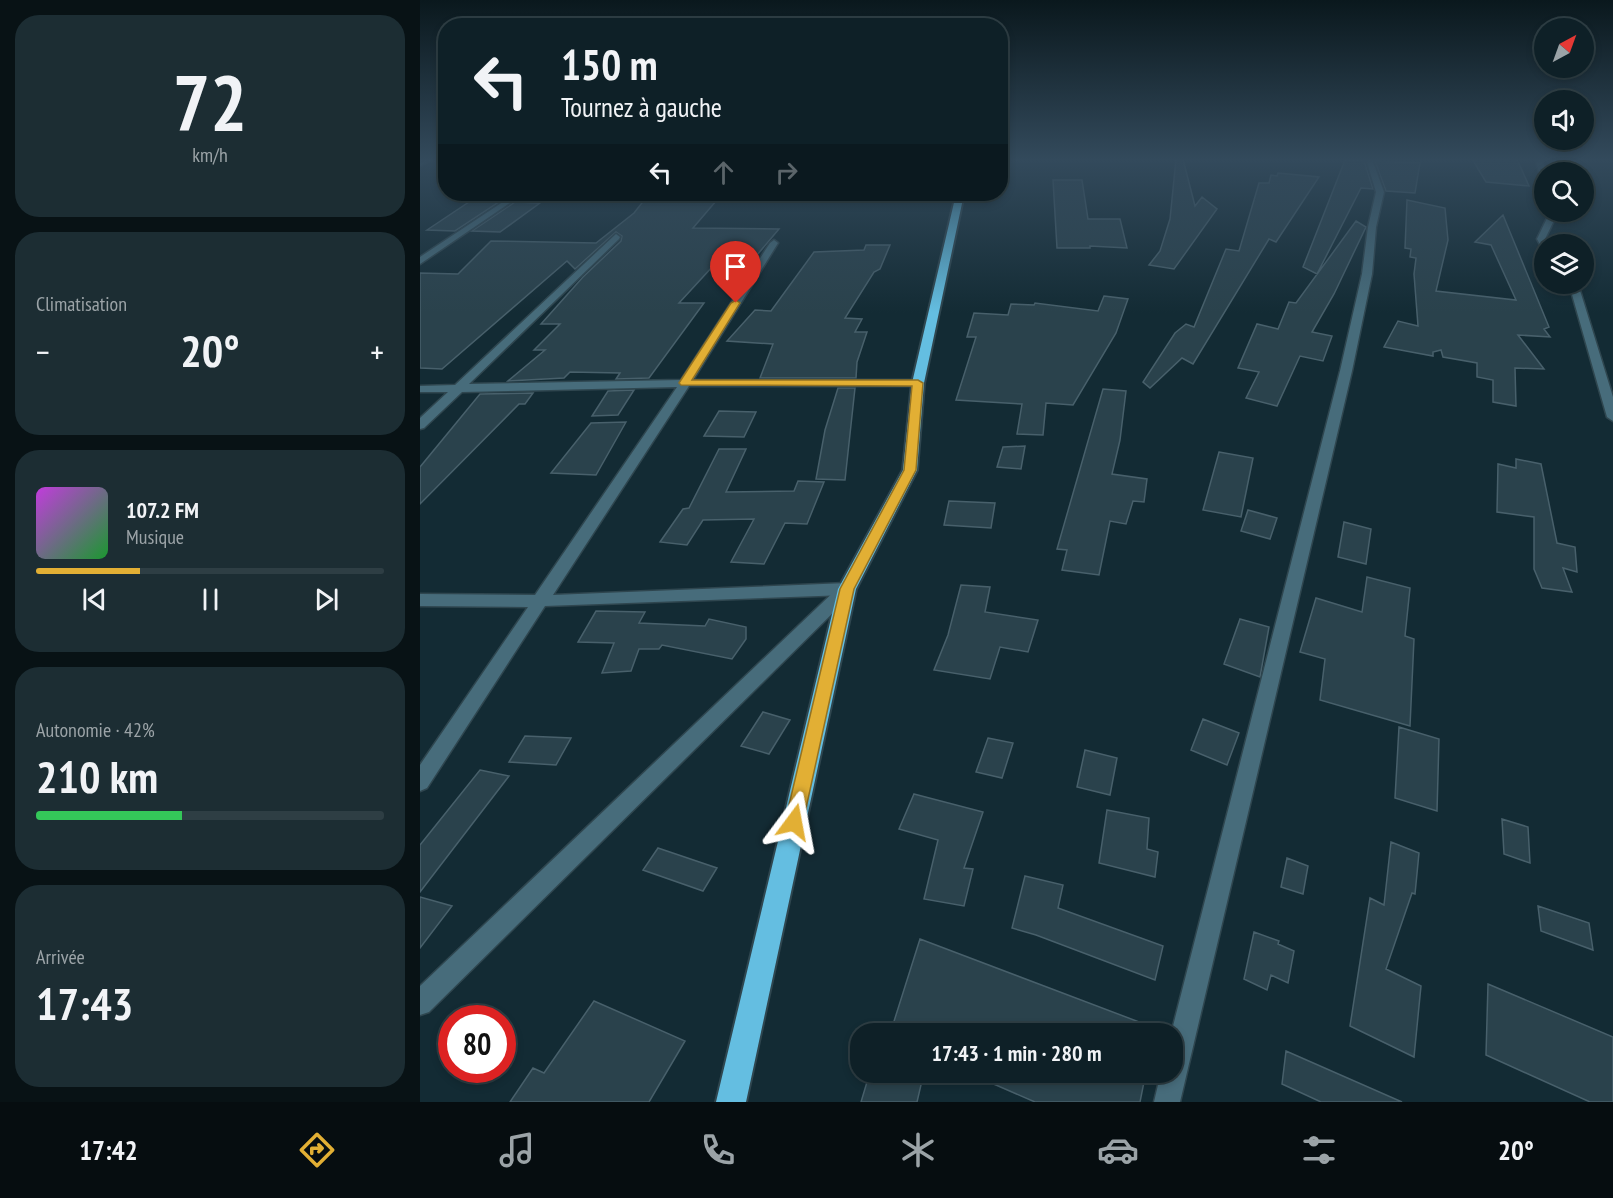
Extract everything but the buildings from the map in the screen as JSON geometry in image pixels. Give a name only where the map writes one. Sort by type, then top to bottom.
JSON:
[{"type":"highway","points":[[731,1102],[847,589],[910,470],[918,383],[956,210]]},
{"type":"street","points":[[420,261],[495,210]]},
{"type":"street","points":[[1167,1102],[1346,371],[1362,295],[1376,210]]},
{"type":"street","points":[[420,425],[616,237]]},
{"type":"street","points":[[420,782],[685,383],[774,243]]},
{"type":"street","points":[[1576,294],[1613,417]]},
{"type":"street","points":[[420,389],[457,390],[685,383],[918,383]]},
{"type":"street","points":[[420,600],[539,600],[847,589]]},
{"type":"street","points":[[420,1003],[847,589]]},
{"type":"route","points":[[736,303],[685,383],[918,383],[910,470],[847,589],[794,822]]}]
